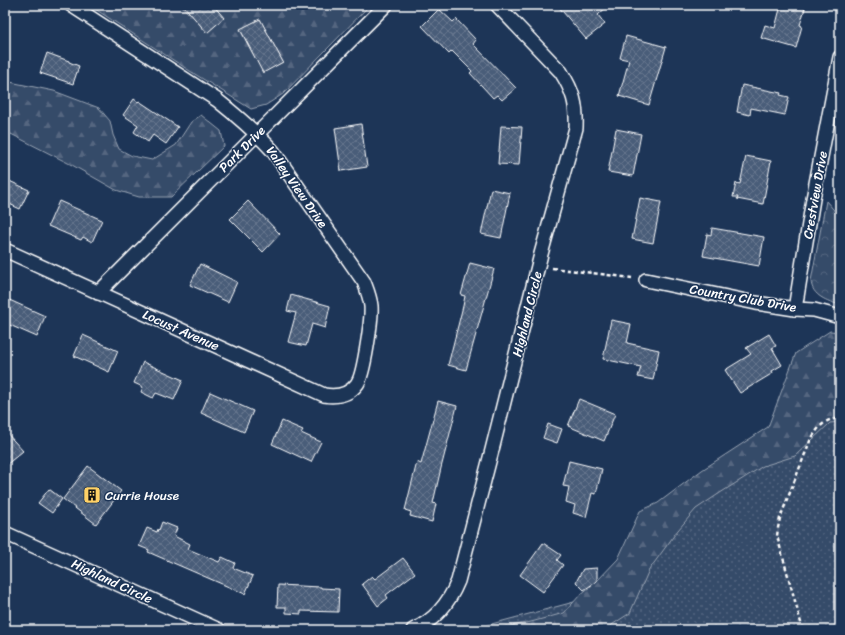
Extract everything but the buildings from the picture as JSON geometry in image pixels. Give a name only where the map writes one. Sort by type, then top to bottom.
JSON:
[{"type":"street","name":"Valley View Drive","points":[[71,5],[217,100],[257,134],[273,151],[364,282],[368,292],[371,303],[371,318],[362,374],[357,384]]},
{"type":"street","name":"Park Drive","points":[[98,293],[386,5]]},
{"type":"street","name":"Highland Circle","points":[[413,630],[430,620],[441,610],[452,595],[458,581],[538,267],[576,128],[576,105],[568,83],[561,72],[497,5]]},
{"type":"street","name":"Crestview Drive","points":[[795,309],[840,57]]},
{"type":"street","name":"Locust Avenue","points":[[5,250],[324,395],[343,395],[354,389],[357,384]]},
{"type":"street","name":"Country Club Drive","points":[[646,280],[756,303],[795,309],[814,310],[840,317]]},
{"type":"street","name":"Highland Circle","points":[[5,533],[219,630]]},
{"type":"path","points":[[538,267],[646,280]]},
{"type":"path","points":[[803,630],[777,536],[778,528],[780,518],[810,441],[817,429],[822,424],[829,420],[837,418],[840,419]]},
{"type":"green space","points":[[89,5],[181,5],[207,32],[224,18],[213,5],[370,5],[283,94],[266,105],[251,109]],"holes":[[[260,19],[283,62],[263,72],[240,30]]]},
{"type":"green space","points":[[5,81],[54,91],[99,108],[110,121],[113,135],[119,149],[132,156],[152,160],[176,145],[191,122],[201,115],[221,131],[224,146],[171,197],[139,197],[116,190],[72,165],[5,131]]},
{"type":"green space","points":[[826,201],[840,217],[840,305],[825,300],[817,294],[814,291],[811,281]]},
{"type":"green space","points":[[830,331],[840,332],[840,422],[830,423],[795,456],[763,466],[696,509],[678,530],[649,570],[630,613],[604,630],[490,630],[531,622],[564,613],[580,595],[597,581],[618,559],[640,511],[658,503],[702,470],[768,427],[796,353]]},
{"type":"green space","points":[[840,394],[840,630],[469,630],[634,586],[653,527]]},
{"type":"place","name":"Currie House","points":[[92,495]]}]
